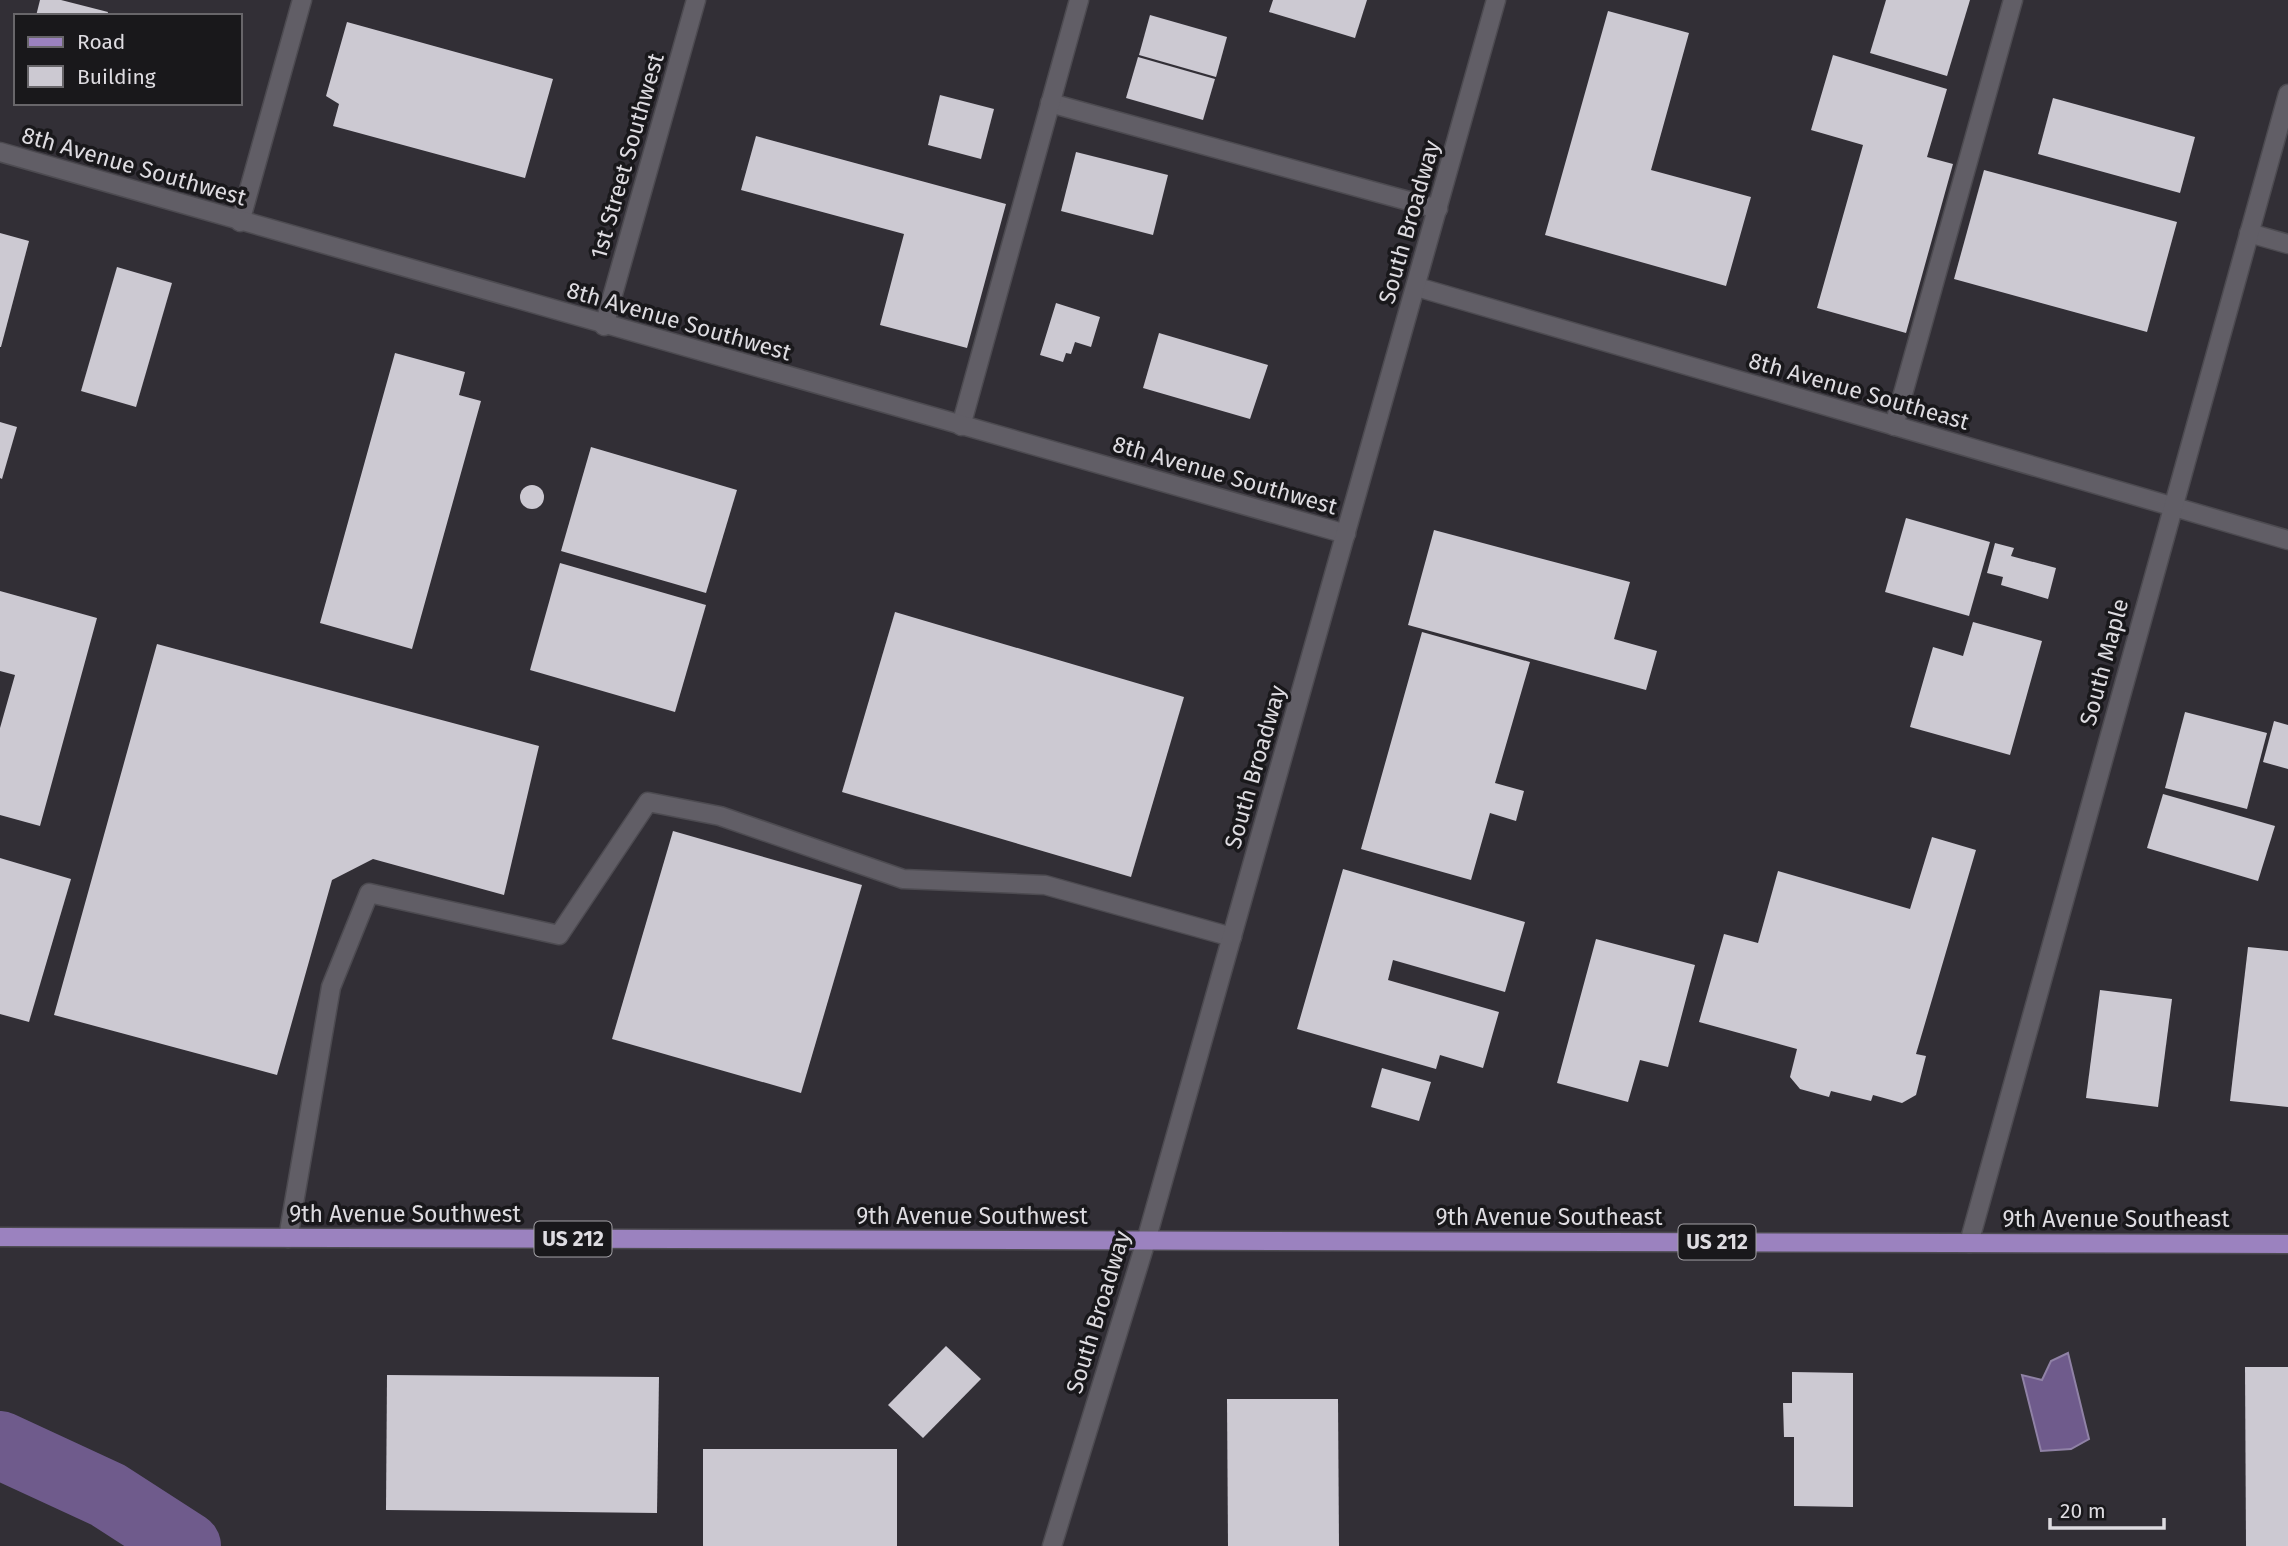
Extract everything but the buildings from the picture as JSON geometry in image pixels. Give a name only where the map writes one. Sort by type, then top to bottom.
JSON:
[{"type":"main road","name":"9th Avenue Southwest","points":[[0,1237],[1146,1241]]},
{"type":"main road","name":"9th Avenue Southeast","points":[[1146,1241],[2288,1244]]},
{"type":"street","points":[[240,222],[302,0]]},
{"type":"street","name":"1st Street Southwest","points":[[604,326],[696,0]]},
{"type":"street","points":[[961,426],[1079,0]]},
{"type":"street","name":"South Broadway","points":[[1052,1546],[1146,1241],[1417,288],[1496,0]]},
{"type":"street","points":[[1894,426],[2012,0]]},
{"type":"street","name":"South Maple","points":[[1969,1243],[2288,94]]},
{"type":"street","points":[[1050,103],[1438,209]]},
{"type":"street","name":"8th Avenue Southwest","points":[[0,152],[604,326],[1346,534]]},
{"type":"street","points":[[2249,233],[2288,244]]},
{"type":"street","name":"8th Avenue Southeast","points":[[1417,288],[2288,540]]},
{"type":"street","points":[[288,1238],[331,987],[369,893],[559,935],[648,802],[720,816],[903,879],[1045,885],[1232,937]]},
{"type":"shaded area","points":[[2068,1353],[2089,1439],[2071,1449],[2041,1451],[2022,1375],[2042,1380],[2051,1361]]},
{"type":"waterway","points":[[0,1445],[108,1495],[187,1546]]}]
